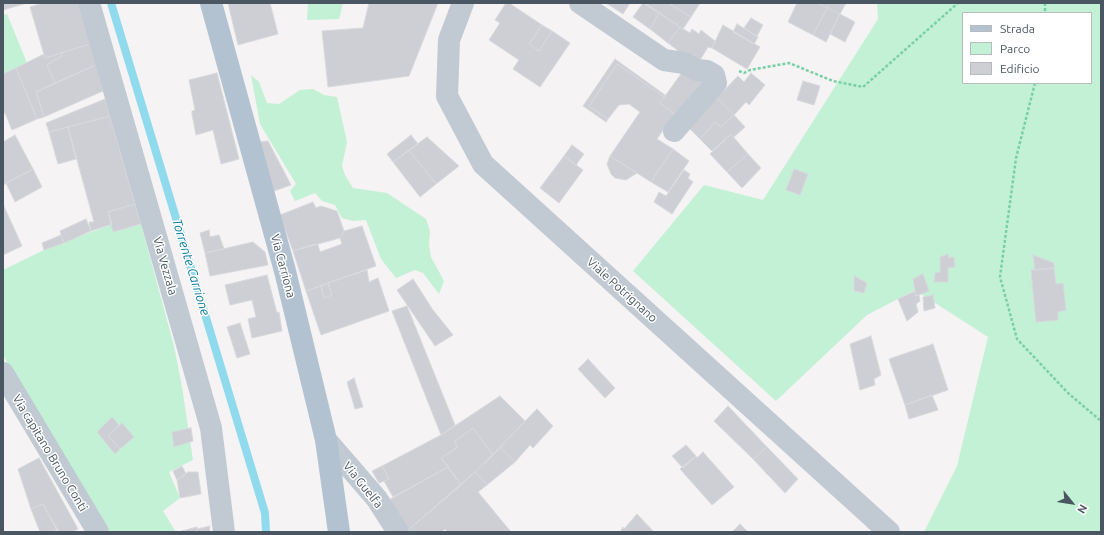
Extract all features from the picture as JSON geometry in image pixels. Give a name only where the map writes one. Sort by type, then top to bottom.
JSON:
[{"type":"main road","name":"Via Carriona","points":[[211,3],[285,271],[326,440],[339,532]]},
{"type":"street","name":"Via Vezzala","points":[[89,3],[211,428],[224,532]]},
{"type":"street","name":"Viale Potrignano","points":[[463,3],[449,40],[447,96],[483,164],[889,532]]},
{"type":"street","points":[[580,3],[664,60],[684,64],[697,70],[707,71],[714,75],[716,83],[674,131]]},
{"type":"street","name":"Via capitano Bruno Conti","points":[[3,373],[98,532]]},
{"type":"street","name":"Via Guelfa","points":[[326,440],[377,499],[398,532]]},
{"type":"path","points":[[714,75],[731,68],[744,73],[750,70],[789,64],[833,81],[864,88],[958,3]]},
{"type":"path","points":[[1035,84],[1016,158],[1000,277],[1017,339],[1068,393],[1101,421]]},
{"type":"green space","points":[[308,3],[343,3],[339,19],[307,20]]},
{"type":"green space","points":[[877,3],[1101,3],[1101,532],[924,532],[957,466],[988,337],[915,290],[867,315],[776,401],[633,271],[704,185],[763,200],[878,19]]},
{"type":"green space","points":[[7,14],[27,63],[3,74],[3,15]]},
{"type":"green space","points":[[251,75],[259,82],[267,103],[279,104],[300,90],[313,89],[324,95],[337,97],[347,142],[342,166],[345,175],[353,188],[387,193],[426,219],[430,231],[429,244],[431,257],[444,281],[439,294],[423,273],[415,270],[396,278],[381,259],[366,220],[353,221],[342,218],[335,205],[322,201],[315,193],[295,201],[290,191],[296,184],[260,124]]},
{"type":"green space","points":[[112,224],[114,232],[141,224],[174,346],[193,460],[169,472],[180,498],[163,511],[176,532],[110,532],[18,383],[3,355],[3,270],[44,250]]},
{"type":"building","points":[[3,3],[27,3],[3,10]]},
{"type":"building","points":[[43,3],[78,3],[90,44],[45,58],[30,7]]},
{"type":"building","points":[[228,3],[270,3],[278,34],[238,45]]},
{"type":"building","points":[[369,3],[438,3],[409,76],[328,87],[322,31],[363,28]]},
{"type":"building","points":[[506,3],[509,3],[542,25],[529,44],[539,51],[552,31],[570,43],[540,87],[513,69],[519,60],[489,40],[500,23],[495,20]]},
{"type":"building","points":[[606,3],[630,3],[623,14]]},
{"type":"building","points":[[643,3],[659,13],[650,29],[633,17]]},
{"type":"building","points":[[645,3],[668,3],[691,17],[683,29]]},
{"type":"building","points":[[672,3],[700,3],[691,17],[671,5]]},
{"type":"building","points":[[797,3],[818,3],[827,8],[813,35],[788,22]]},
{"type":"building","points":[[818,3],[829,3],[827,8]]},
{"type":"building","points":[[829,3],[846,3],[840,14],[827,8]]},
{"type":"building","points":[[827,8],[840,14],[826,42],[813,35]]},
{"type":"building","points":[[659,13],[680,27],[668,43],[650,29]]},
{"type":"building","points":[[840,14],[855,22],[845,42],[830,34]]},
{"type":"building","points":[[751,18],[763,25],[757,36],[744,28]]},
{"type":"building","points":[[737,24],[758,37],[754,44],[733,32]]},
{"type":"building","points":[[542,25],[552,31],[539,51],[529,44]]},
{"type":"building","points":[[723,25],[760,47],[747,69],[712,48]]},
{"type":"building","points":[[680,27],[690,33],[692,29],[699,34],[701,30],[715,41],[712,48],[708,47],[697,65],[668,43]]},
{"type":"building","points":[[90,44],[96,65],[55,83],[47,65],[62,56],[61,53]]},
{"type":"building","points":[[61,53],[62,56],[47,65],[55,83],[36,92],[44,117],[37,119],[16,68],[44,54],[45,58]]},
{"type":"building","points":[[615,59],[665,95],[664,97],[617,64],[589,106],[608,119],[606,122],[583,106]]},
{"type":"building","points":[[617,64],[664,97],[660,103],[674,114],[657,139],[673,149],[651,182],[610,156],[640,112],[629,104],[619,105],[608,119],[589,106]]},
{"type":"building","points":[[96,65],[103,91],[44,117],[36,92]]},
{"type":"building","points":[[686,67],[706,82],[674,114],[660,103]]},
{"type":"building","points":[[16,68],[37,119],[12,130],[5,113],[3,113],[3,74]]},
{"type":"building","points":[[217,73],[239,159],[221,164],[213,130],[196,135],[192,114],[192,111],[195,110],[189,80]]},
{"type":"building","points":[[751,73],[765,85],[749,105],[746,102],[734,115],[717,98],[738,76],[744,82]]},
{"type":"building","points":[[803,81],[820,86],[814,105],[797,100]]},
{"type":"building","points":[[717,98],[734,115],[721,127],[715,122],[700,139],[687,126]]},
{"type":"building","points":[[105,99],[110,116],[49,132],[46,123]]},
{"type":"building","points":[[734,115],[745,127],[734,137],[731,134],[712,151],[700,139],[715,122],[721,127]]},
{"type":"building","points":[[110,116],[135,204],[108,212],[112,224],[91,231],[89,222],[94,222],[68,127]]},
{"type":"building","points":[[68,127],[76,159],[58,164],[49,132]]},
{"type":"building","points":[[731,134],[748,154],[727,172],[710,154]]},
{"type":"building","points":[[15,135],[33,169],[3,185],[3,142]]},
{"type":"building","points":[[411,135],[418,144],[393,162],[387,154]]},
{"type":"building","points":[[427,137],[459,166],[436,184],[409,150]]},
{"type":"building","points":[[268,141],[291,185],[274,191],[258,142]]},
{"type":"building","points":[[572,145],[584,154],[576,165],[564,156]]},
{"type":"building","points":[[673,149],[689,161],[668,192],[651,182]]},
{"type":"building","points":[[409,150],[436,184],[420,197],[393,162]]},
{"type":"building","points":[[748,154],[761,168],[742,188],[727,172]]},
{"type":"building","points":[[564,156],[583,170],[559,203],[540,188]]},
{"type":"building","points":[[610,156],[637,173],[626,180],[615,178],[611,174],[607,164]]},
{"type":"building","points":[[33,169],[42,187],[15,202],[6,183]]},
{"type":"building","points":[[794,169],[808,174],[800,195],[786,190]]},
{"type":"building","points":[[684,170],[690,174],[688,178],[693,182],[672,214],[654,202],[659,192],[666,196]]},
{"type":"building","points":[[313,202],[316,208],[321,206],[337,211],[344,231],[340,238],[293,251],[280,215]]},
{"type":"building","points":[[3,204],[22,246],[3,255]]},
{"type":"building","points":[[135,204],[141,224],[113,232],[108,212]]},
{"type":"building","points":[[86,219],[91,231],[64,243],[60,231]]},
{"type":"building","points":[[362,226],[376,266],[306,291],[293,251],[315,244],[318,245],[320,252],[342,244],[340,238],[344,231]]},
{"type":"building","points":[[209,230],[210,237],[219,235],[224,249],[205,253],[200,233]]},
{"type":"building","points":[[61,235],[64,243],[44,250],[42,243]]},
{"type":"building","points":[[253,242],[265,252],[268,265],[210,276],[205,253]]},
{"type":"building","points":[[948,254],[949,258],[954,257],[955,267],[948,268],[948,282],[934,282],[935,273],[940,272],[940,257]]},
{"type":"building","points":[[1033,255],[1054,263],[1054,268],[1035,270]]},
{"type":"building","points":[[1054,268],[1056,284],[1063,283],[1066,310],[1058,312],[1058,320],[1036,322],[1031,270]]},
{"type":"building","points":[[367,270],[369,282],[378,278],[389,311],[321,335],[306,291],[321,286],[324,298],[332,295],[328,283]]},
{"type":"building","points":[[923,274],[929,291],[916,296],[913,279]]},
{"type":"building","points":[[267,275],[277,313],[279,312],[282,331],[252,338],[248,319],[256,317],[252,300],[230,305],[225,285]]},
{"type":"building","points":[[854,276],[867,283],[864,293],[854,291]]},
{"type":"building","points":[[413,279],[433,310],[453,335],[435,346],[397,290]]},
{"type":"building","points":[[328,283],[332,295],[324,298],[321,286]]},
{"type":"building","points":[[915,291],[916,296],[919,295],[920,301],[916,304],[918,312],[907,321],[898,299]]},
{"type":"building","points":[[933,295],[935,308],[924,311],[923,297]]},
{"type":"building","points":[[407,306],[455,425],[441,435],[392,311]]},
{"type":"building","points":[[240,323],[250,354],[237,358],[227,327]]},
{"type":"building","points":[[871,336],[881,375],[874,379],[875,385],[860,390],[850,344]]},
{"type":"building","points":[[933,344],[948,390],[905,405],[889,359]]},
{"type":"building","points":[[588,359],[615,388],[605,398],[578,369]]},
{"type":"building","points":[[354,378],[363,407],[355,409],[347,382]]},
{"type":"building","points":[[932,395],[938,410],[909,419],[905,405]]},
{"type":"building","points":[[500,396],[525,421],[493,455],[473,428],[454,442],[458,447],[441,458],[448,467],[393,497],[384,481],[389,479],[382,466],[441,435]]},
{"type":"building","points":[[728,406],[767,447],[753,459],[714,421]]},
{"type":"building","points":[[537,409],[553,426],[533,448],[530,445],[515,462],[500,447]]},
{"type":"building","points":[[112,417],[119,425],[108,436],[120,449],[115,454],[97,432]]},
{"type":"building","points":[[122,423],[134,437],[120,449],[108,436]]},
{"type":"building","points":[[191,428],[193,441],[174,447],[172,432]]},
{"type":"building","points":[[473,428],[493,455],[461,485],[441,458],[458,447],[454,442]]},
{"type":"building","points":[[686,445],[696,456],[683,468],[672,456]]},
{"type":"building","points":[[500,447],[515,462],[487,485],[475,472]]},
{"type":"building","points":[[767,447],[798,479],[785,493],[753,459]]},
{"type":"building","points":[[703,452],[734,487],[712,505],[680,469],[696,456],[697,458]]},
{"type":"building","points":[[39,458],[78,529],[72,532],[59,532],[43,504],[31,509],[18,469]]},
{"type":"building","points":[[182,466],[186,474],[177,480],[173,471]]},
{"type":"building","points":[[382,466],[389,479],[379,483],[372,471]]},
{"type":"building","points":[[448,467],[461,485],[407,531],[389,500]]},
{"type":"building","points":[[188,472],[198,472],[201,494],[180,498],[177,480]]},
{"type":"building","points":[[475,472],[487,485],[478,492],[511,532],[448,532],[445,529],[441,532],[407,531]]},
{"type":"building","points":[[43,504],[57,530],[52,532],[40,532],[31,509]]},
{"type":"building","points":[[637,514],[654,532],[620,532],[623,527],[624,529]]},
{"type":"building","points":[[740,524],[748,532],[732,532]]},
{"type":"building","points":[[210,526],[209,532],[198,532],[197,529]]},
{"type":"building","points":[[197,527],[198,532],[178,532]]},
{"type":"waterway","name":"Torrente Carrione","points":[[111,3],[265,513],[266,532]]}]
